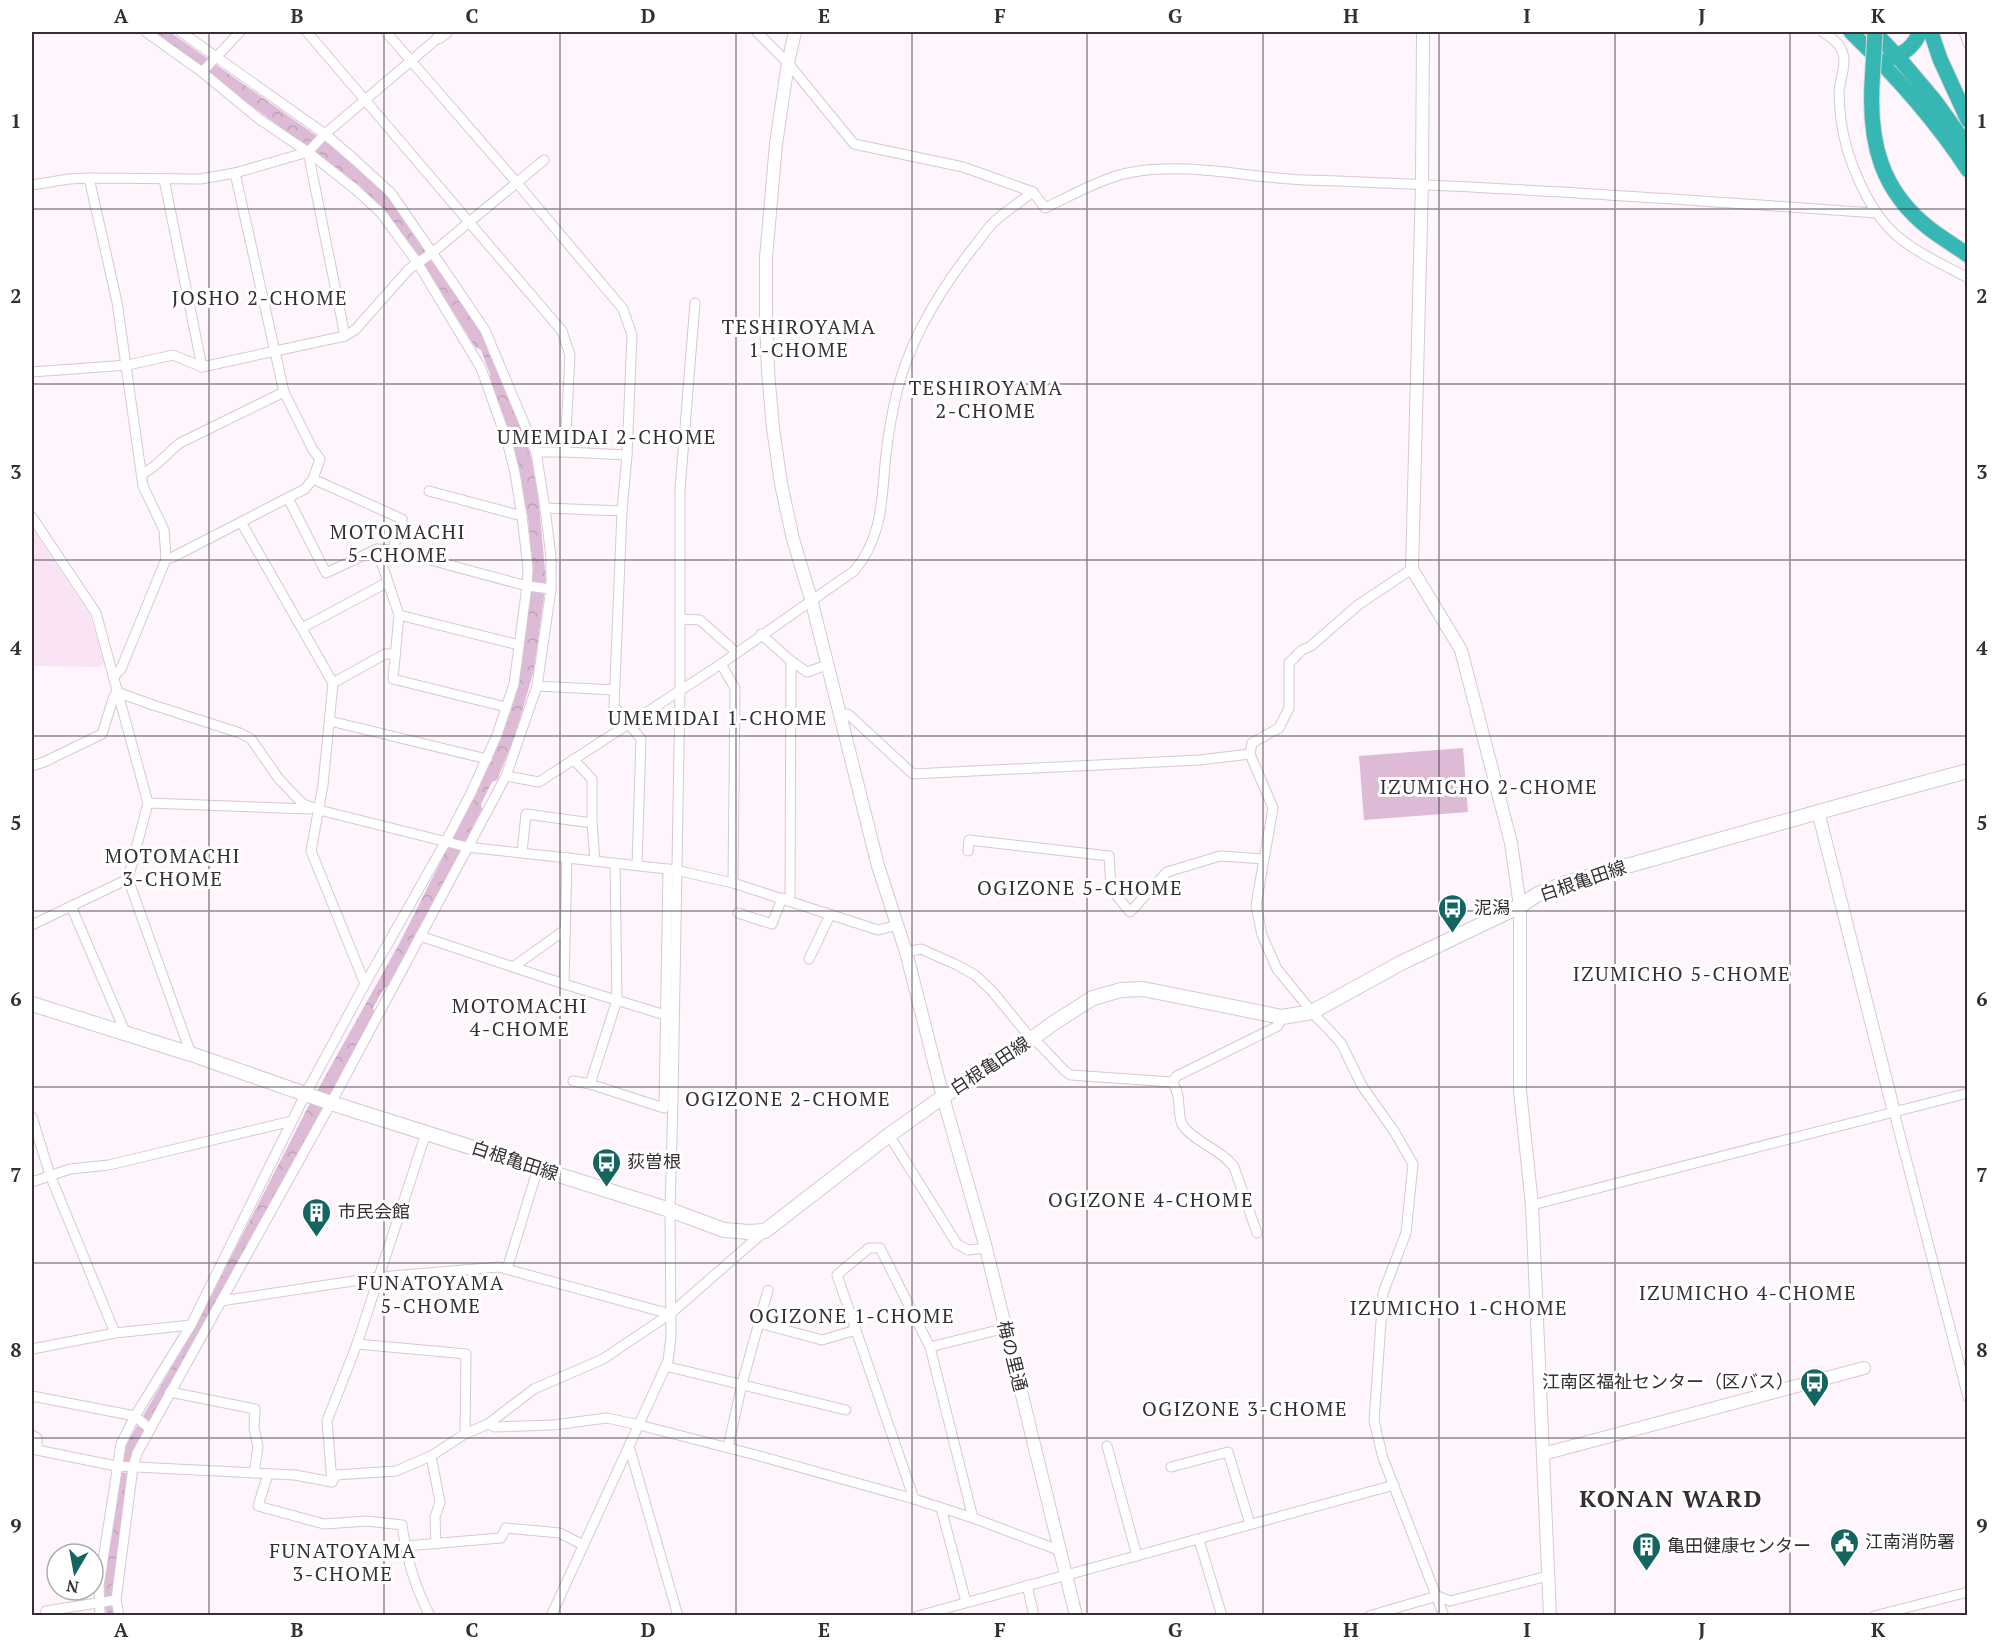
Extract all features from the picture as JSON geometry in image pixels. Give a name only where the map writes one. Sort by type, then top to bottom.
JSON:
[{"type":"highway","points":[[1851,32],[1877,57],[1914,99],[1968,170]]},
{"type":"highway","points":[[1875,32],[1935,101],[1968,147]]},
{"type":"highway","points":[[1875,32],[1871,111],[1873,137],[1881,166],[1899,198],[1928,227],[1968,255]]},
{"type":"highway","points":[[1877,57],[1888,58],[1906,52],[1916,42],[1920,32]]},
{"type":"highway","points":[[1931,32],[1968,120]]},
{"type":"main road","name":"白根亀田線","points":[[32,1004],[191,1054],[331,1103],[670,1210],[724,1230],[765,1231],[889,1135],[1005,1053],[1033,1038],[1093,998],[1121,990],[1143,989],[1282,1017],[1312,1012],[1401,963],[1520,906],[1538,894],[1566,883],[1968,771]]},
{"type":"street","points":[[105,1544],[121,1444],[135,1416],[191,1325],[306,1093],[364,984],[446,841],[487,759],[514,684],[528,568],[515,473],[507,441],[481,368],[417,262],[381,213],[355,189],[146,32]]},
{"type":"street","points":[[118,1616],[116,1600],[133,1467],[137,1453],[331,1103],[506,776],[537,686],[550,589],[551,557],[536,452],[485,330],[391,193],[325,134],[181,32]]},
{"type":"street","points":[[201,72],[239,32]]},
{"type":"street","points":[[307,32],[562,331],[570,355],[565,452]]},
{"type":"street","points":[[386,32],[623,309],[632,335],[614,706],[640,739],[637,865]]},
{"type":"street","points":[[758,32],[788,63],[854,144],[963,166],[1033,192],[1045,208],[1085,188],[1131,172],[1164,169],[1285,179],[1422,183],[1876,213]]},
{"type":"street","name":"梅の里通","points":[[795,32],[788,63],[769,207],[766,258],[766,319],[773,428],[781,483],[792,539],[811,599],[878,866],[906,952],[943,1097],[986,1248],[1076,1616]]},
{"type":"street","points":[[1423,32],[1422,183],[1412,569],[1461,650],[1511,843],[1520,906],[1520,1091],[1532,1205],[1550,1616]]},
{"type":"street","points":[[1823,32],[1840,46],[1844,57],[1839,92],[1840,119],[1844,138],[1860,182],[1876,213],[1896,234],[1919,251],[1968,278]]},
{"type":"street","points":[[1964,32],[1968,43]]},
{"type":"street","points":[[32,185],[89,178],[200,179],[235,173],[308,152],[325,134],[443,34]]},
{"type":"street","points":[[308,152],[345,336]]},
{"type":"street","points":[[32,372],[128,365],[173,355],[202,367],[345,336],[355,330],[417,262],[432,253],[544,160]]},
{"type":"street","points":[[166,559],[305,489],[313,479],[320,459],[313,450],[284,392],[235,173]]},
{"type":"street","points":[[89,178],[117,302],[128,365],[143,486],[164,530],[166,559],[121,669],[113,677]]},
{"type":"street","points":[[164,179],[202,367]]},
{"type":"street","points":[[506,776],[539,782],[721,664],[854,571],[865,558],[872,543],[883,498],[885,461],[896,395],[904,368],[931,310],[952,275],[990,225],[1033,192]]},
{"type":"street","points":[[573,1081],[590,1084],[664,1108],[665,1015],[680,690],[680,489],[695,303]]},
{"type":"street","points":[[141,474],[153,469],[166,453],[180,443],[284,392]]},
{"type":"street","points":[[536,452],[627,455]]},
{"type":"street","points":[[313,479],[402,519],[393,550]]},
{"type":"street","points":[[429,491],[522,516]]},
{"type":"street","points":[[288,498],[326,573],[377,549],[393,550],[527,586],[550,589]]},
{"type":"street","points":[[545,508],[622,511]]},
{"type":"street","points":[[32,517],[96,613],[147,803],[128,879],[191,1054]]},
{"type":"street","points":[[241,522],[333,684],[319,810],[311,851],[364,984]]},
{"type":"street","points":[[377,549],[399,615],[393,679],[506,707]]},
{"type":"street","points":[[1412,569],[1359,605],[1289,663],[1289,708],[1278,728],[1252,743],[1250,754],[1273,808],[1256,904],[1262,935],[1277,969],[1341,1043],[1362,1086],[1394,1131],[1413,1164],[1406,1233],[1383,1293],[1374,1421],[1383,1458],[1444,1616]]},
{"type":"street","points":[[302,628],[388,582]]},
{"type":"street","points":[[399,615],[519,645]]},
{"type":"street","points":[[681,619],[700,620],[737,653]]},
{"type":"street","points":[[761,634],[807,672],[827,666]]},
{"type":"street","points":[[333,684],[385,654],[394,654]]},
{"type":"street","points":[[738,913],[772,924],[786,899],[791,661]]},
{"type":"street","points":[[721,664],[735,688],[733,883]]},
{"type":"street","points":[[537,686],[614,690]]},
{"type":"street","points":[[32,766],[102,734],[117,692]]},
{"type":"street","points":[[117,692],[240,733],[251,739],[279,779],[303,804],[319,810]]},
{"type":"street","points":[[839,715],[848,714],[913,774],[1199,760],[1250,754]]},
{"type":"street","points":[[330,721],[487,759]]},
{"type":"street","points":[[573,759],[592,779],[595,861]]},
{"type":"street","points":[[147,803],[295,807],[319,810],[467,847],[672,869],[733,883],[878,930],[898,926]]},
{"type":"street","points":[[1818,811],[1968,1397]]},
{"type":"street","points":[[522,852],[526,814],[592,824]]},
{"type":"street","points":[[968,851],[969,840],[1109,856],[1111,889],[1130,912],[1167,872],[1221,856],[1264,860]]},
{"type":"street","points":[[564,984],[567,858]]},
{"type":"street","points":[[590,1084],[617,1000],[615,863]]},
{"type":"street","points":[[551,1616],[665,1366],[671,1337],[672,869]]},
{"type":"street","points":[[32,925],[128,879]]},
{"type":"street","points":[[71,906],[126,1034]]},
{"type":"street","points":[[809,959],[830,915]]},
{"type":"street","points":[[513,967],[565,930]]},
{"type":"street","points":[[420,936],[665,1015]]},
{"type":"street","points":[[906,952],[921,949],[957,964],[975,975],[1028,1035],[1071,1075],[1172,1082],[1178,1090],[1181,1124],[1197,1140],[1229,1159],[1234,1167],[1257,1233]]},
{"type":"street","points":[[1172,1082],[1177,1076],[1278,1026],[1282,1017]]},
{"type":"street","points":[[1532,1205],[1968,1093]]},
{"type":"street","points":[[32,1117],[50,1175],[115,1333]]},
{"type":"street","points":[[32,1182],[70,1169],[109,1165],[292,1121]]},
{"type":"street","points":[[332,1482],[327,1421],[357,1344],[426,1133]]},
{"type":"street","points":[[889,1135],[957,1244],[968,1250],[986,1248]]},
{"type":"street","points":[[507,1269],[538,1168]]},
{"type":"street","points":[[332,1482],[336,1475],[396,1471],[488,1424],[534,1389],[603,1359],[670,1314],[765,1231]]},
{"type":"street","points":[[914,1499],[837,1275],[869,1248],[880,1248],[930,1347],[973,1518]]},
{"type":"street","points":[[221,1302],[380,1277],[499,1267],[670,1314]]},
{"type":"street","points":[[728,1448],[742,1384],[768,1290]]},
{"type":"street","points":[[759,1323],[822,1340],[856,1330]]},
{"type":"street","points":[[32,1349],[115,1333],[191,1325]]},
{"type":"street","points":[[930,1347],[1006,1329]]},
{"type":"street","points":[[357,1344],[466,1354],[465,1434]]},
{"type":"street","points":[[665,1366],[846,1410]]},
{"type":"street","points":[[1543,1454],[1864,1368]]},
{"type":"street","points":[[170,1392],[255,1409],[254,1428],[258,1447],[254,1473]]},
{"type":"street","points":[[32,1396],[135,1416],[150,1428]]},
{"type":"street","points":[[488,1424],[495,1427],[553,1425],[607,1418],[639,1425],[914,1499],[973,1518],[1060,1551]]},
{"type":"street","points":[[32,1435],[37,1438],[37,1450],[116,1466],[295,1475],[332,1482]]},
{"type":"street","points":[[629,1446],[678,1616]]},
{"type":"street","points":[[1107,1446],[1137,1556]]},
{"type":"street","points":[[1171,1467],[1228,1452],[1250,1524]]},
{"type":"street","points":[[430,1455],[440,1502],[435,1517],[436,1544]]},
{"type":"street","points":[[268,1474],[258,1506],[324,1524],[367,1521],[402,1525],[409,1566],[418,1593],[430,1616]]},
{"type":"street","points":[[918,1616],[1394,1485]]},
{"type":"street","points":[[941,1508],[966,1602]]},
{"type":"street","points":[[405,1546],[501,1538],[506,1528],[560,1533],[583,1545]]},
{"type":"street","points":[[1199,1540],[1222,1616]]},
{"type":"street","points":[[1369,1616],[1437,1596],[1450,1601],[1548,1576]]},
{"type":"street","points":[[1027,1585],[1034,1616]]},
{"type":"street","points":[[1874,1616],[1968,1592]]},
{"type":"street","points":[[105,1601],[116,1600]]},
{"type":"street","points":[[45,1616],[46,1611],[100,1602],[100,1616]]},
{"type":"shaded area","points":[[32,528],[90,615],[104,664],[99,667],[32,666]]},
{"type":"green space","points":[[151,32],[170,32],[352,161],[399,209],[481,332],[522,429],[531,457],[538,494],[546,581],[534,670],[515,736],[497,780],[492,782],[481,804],[482,809],[390,986],[384,988],[373,1008],[375,1014],[129,1462],[123,1466],[126,1445],[194,1329],[307,1109],[399,944],[501,739],[518,688],[532,573],[528,518],[513,441],[481,350],[475,347],[407,243],[359,185]]},
{"type":"green space","points":[[1463,748],[1468,812],[1364,820],[1359,756]]},
{"type":"green space","points":[[120,1472],[127,1473],[111,1601],[116,1615],[106,1616],[105,1579]]},
{"type":"place","name":"泥潟","points":[[1453,934]]},
{"type":"place","name":"荻曽根","points":[[606,1188]]},
{"type":"place","name":"市民会館","points":[[317,1238]]},
{"type":"place","name":"江南区福祉センター（区バス）","points":[[1815,1408]]},
{"type":"place","name":"江南消防署","points":[[1844,1568]]},
{"type":"place","name":"亀田健康センター","points":[[1646,1572]]},
{"type":"district","name":"JOSHO 2-CHOME","points":[[260,298]]},
{"type":"district","name":"TESHIROYAMA 1-CHOME","points":[[799,338]]},
{"type":"district","name":"TESHIROYAMA 2-CHOME","points":[[986,400]]},
{"type":"district","name":"UMEMIDAI 2-CHOME","points":[[607,437]]},
{"type":"district","name":"MOTOMACHI 5-CHOME","points":[[398,544]]},
{"type":"district","name":"UMEMIDAI 1-CHOME","points":[[718,718]]},
{"type":"district","name":"IZUMICHO 2-CHOME","points":[[1489,787]]},
{"type":"district","name":"MOTOMACHI 3-CHOME","points":[[173,868]]},
{"type":"district","name":"OGIZONE 5-CHOME","points":[[1080,888]]},
{"type":"district","name":"IZUMICHO 5-CHOME","points":[[1682,974]]},
{"type":"district","name":"MOTOMACHI 4-CHOME","points":[[520,1018]]},
{"type":"district","name":"OGIZONE 2-CHOME","points":[[788,1099]]},
{"type":"district","name":"OGIZONE 4-CHOME","points":[[1151,1200]]},
{"type":"district","name":"IZUMICHO 4-CHOME","points":[[1748,1293]]},
{"type":"district","name":"FUNATOYAMA 5-CHOME","points":[[431,1294]]},
{"type":"district","name":"IZUMICHO 1-CHOME","points":[[1459,1308]]},
{"type":"district","name":"OGIZONE 1-CHOME","points":[[852,1316]]},
{"type":"district","name":"OGIZONE 3-CHOME","points":[[1245,1409]]},
{"type":"district","name":"KONAN WARD","points":[[1671,1499]]},
{"type":"district","name":"FUNATOYAMA 3-CHOME","points":[[343,1562]]}]
